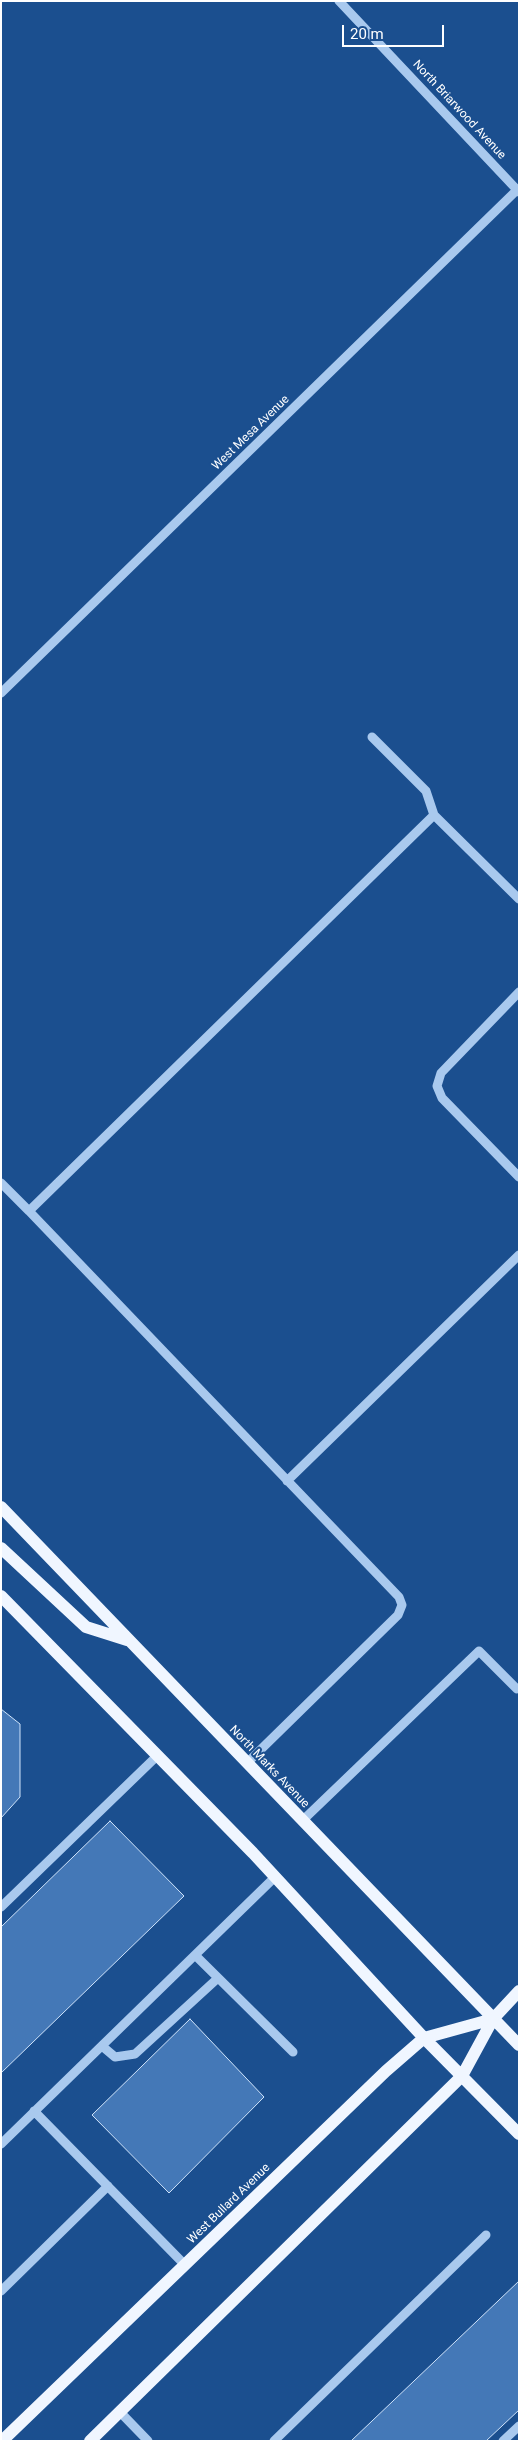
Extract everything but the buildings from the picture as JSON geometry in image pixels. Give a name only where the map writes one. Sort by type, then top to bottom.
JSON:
[{"type":"main road","name":"North Marks Avenue","points":[[1,1507],[519,2046]]},
{"type":"main road","points":[[1,1548],[86,1627],[129,1641]]},
{"type":"main road","points":[[1,1596],[275,1877],[424,2038],[519,2134]]},
{"type":"main road","points":[[90,2441],[462,2076],[493,2019],[519,1991]]},
{"type":"main road","name":"West Bullard Avenue","points":[[2,2441],[386,2071],[424,2038],[493,2019]]},
{"type":"street","name":"North Briarwood Avenue","points":[[339,1],[518,191]]},
{"type":"street","name":"West Mesa Avenue","points":[[1,693],[518,191]]},
{"type":"street","points":[[372,737],[426,791],[434,815],[519,899]]},
{"type":"street","points":[[29,1210],[434,815]]},
{"type":"street","points":[[519,992],[441,1073],[437,1086],[442,1098],[519,1177]]},
{"type":"street","points":[[1,1183],[399,1597],[402,1605],[398,1615],[247,1763]]},
{"type":"street","points":[[287,1481],[519,1255]]},
{"type":"street","points":[[302,1821],[478,1651],[517,1689]]},
{"type":"street","points":[[1,1907],[157,1756]]},
{"type":"street","points":[[1,2144],[275,1877]]},
{"type":"street","points":[[195,1955],[293,2052]]},
{"type":"street","points":[[102,2046],[115,2057],[135,2054],[218,1978]]},
{"type":"street","points":[[34,2111],[185,2265]]},
{"type":"street","points":[[1,2291],[108,2186]]},
{"type":"street","points":[[274,2441],[486,2235]]},
{"type":"street","points":[[120,2412],[148,2441]]},
{"type":"street","points":[[503,2441],[519,2426]]}]
